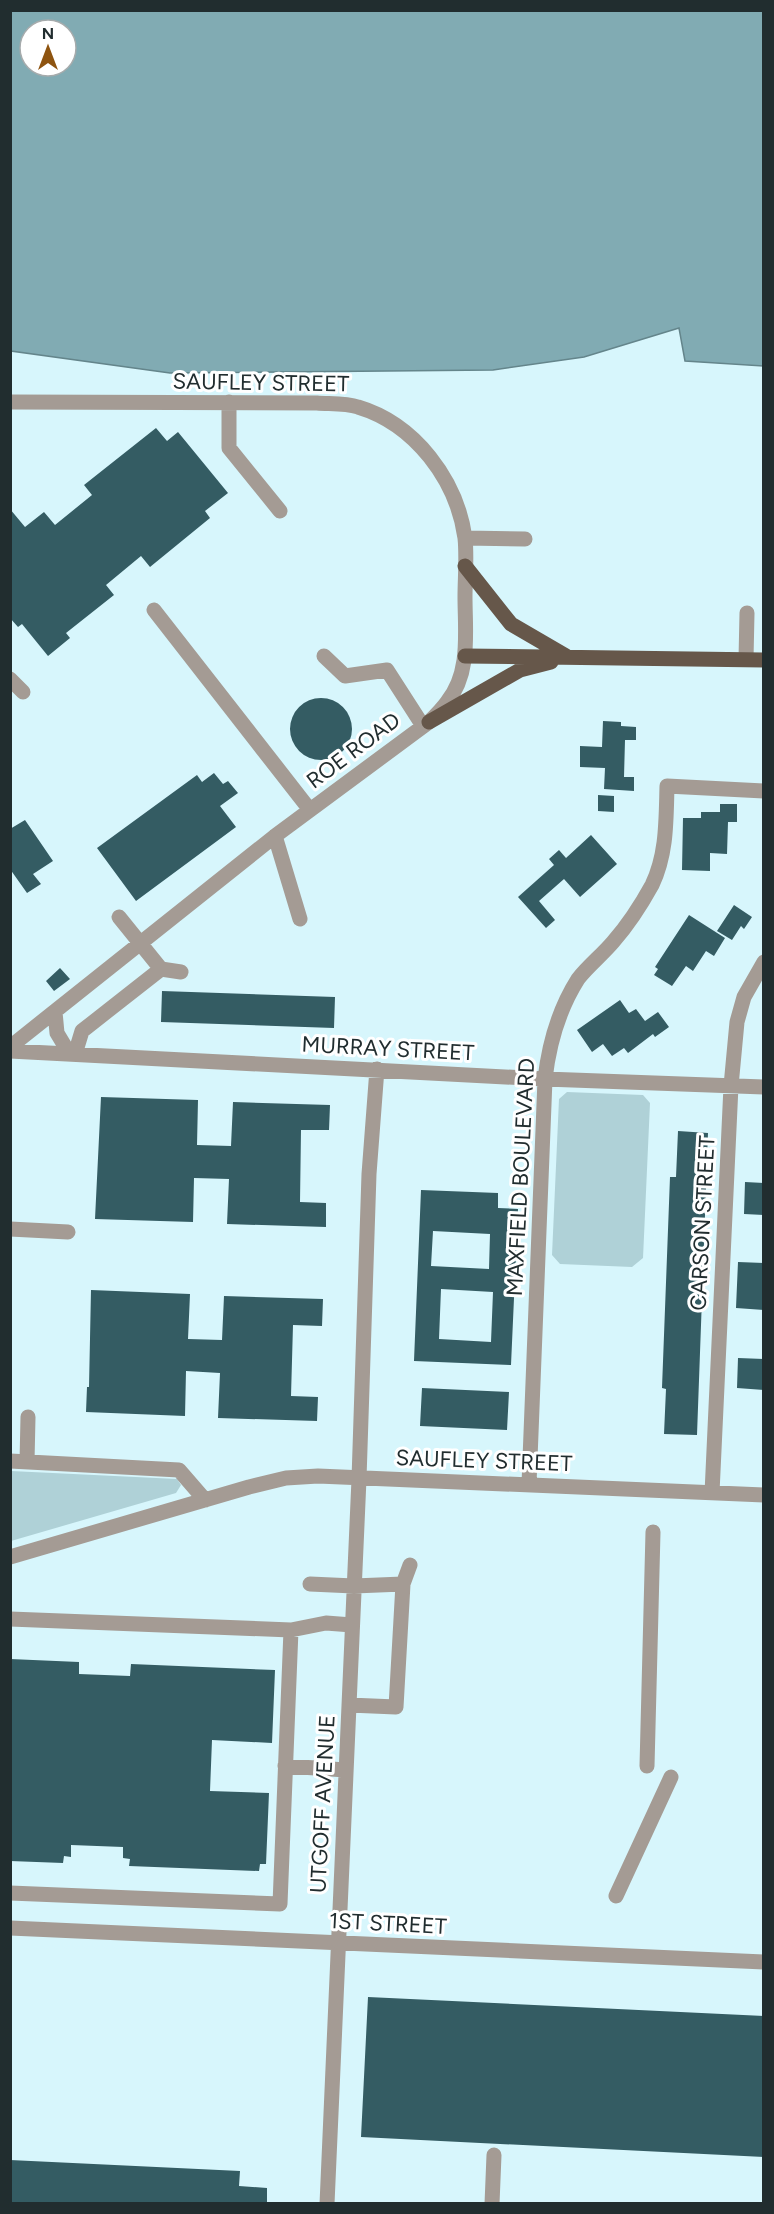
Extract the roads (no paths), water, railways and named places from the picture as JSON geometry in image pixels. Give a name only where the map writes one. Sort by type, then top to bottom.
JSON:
[{"type":"main road","points":[[465,566],[511,624],[568,657]]},
{"type":"main road","points":[[465,656],[764,660]]},
{"type":"main road","points":[[426,724],[520,670],[568,657]]},
{"type":"street","name":"SAUFLEY STREET","points":[[10,402],[317,403],[357,406],[393,423],[420,446],[439,468],[452,493],[465,538],[465,656]]},
{"type":"street","points":[[229,402],[229,448],[280,511]]},
{"type":"street","points":[[465,538],[525,539]]},
{"type":"street","points":[[154,610],[310,810]]},
{"type":"street","points":[[746,659],[747,613]]},
{"type":"street","points":[[324,656],[345,676],[387,670],[426,724]]},
{"type":"street","name":"ROE ROAD","points":[[10,1049],[275,836],[426,724],[449,701],[459,682],[465,656]]},
{"type":"street","points":[[10,679],[23,692]]},
{"type":"street","name":"MAXFIELD BOULEVARD","points":[[529,1484],[545,1079],[554,1030],[580,977],[613,942],[635,914],[652,884],[664,850],[668,786],[764,791]]},
{"type":"street","points":[[275,836],[300,919]]},
{"type":"street","points":[[119,917],[161,969],[181,972]]},
{"type":"street","name":"CARSON STREET","points":[[712,1493],[731,1086],[737,1022],[744,997],[764,962]]},
{"type":"street","points":[[72,1054],[82,1031],[161,969]]},
{"type":"street","points":[[56,1012],[57,1033],[72,1054]]},
{"type":"street","name":"MURRAY STREET","points":[[10,1049],[545,1079],[764,1087]]},
{"type":"street","name":"UTGOFF AVENUE","points":[[327,2204],[359,1479],[369,1174],[377,1069]]},
{"type":"street","points":[[10,1230],[68,1232]]},
{"type":"street","points":[[27,1417],[27,1462]]},
{"type":"street","points":[[10,1461],[179,1470],[206,1500]]},
{"type":"street","name":"SAUFLEY STREET","points":[[10,1557],[286,1478],[318,1476],[764,1495]]},
{"type":"street","points":[[647,1766],[653,1532]]},
{"type":"street","points":[[349,1705],[396,1707],[403,1584],[411,1564]]},
{"type":"street","points":[[310,1584],[354,1586],[403,1584]]},
{"type":"street","points":[[10,1619],[291,1630],[326,1623],[352,1625]]},
{"type":"street","points":[[10,1893],[280,1904],[291,1630]]},
{"type":"street","points":[[285,1766],[346,1770]]},
{"type":"street","points":[[616,1896],[671,1777]]},
{"type":"street","name":"1ST STREET","points":[[10,1928],[764,1962]]},
{"type":"street","points":[[492,2204],[494,2155]]}]
